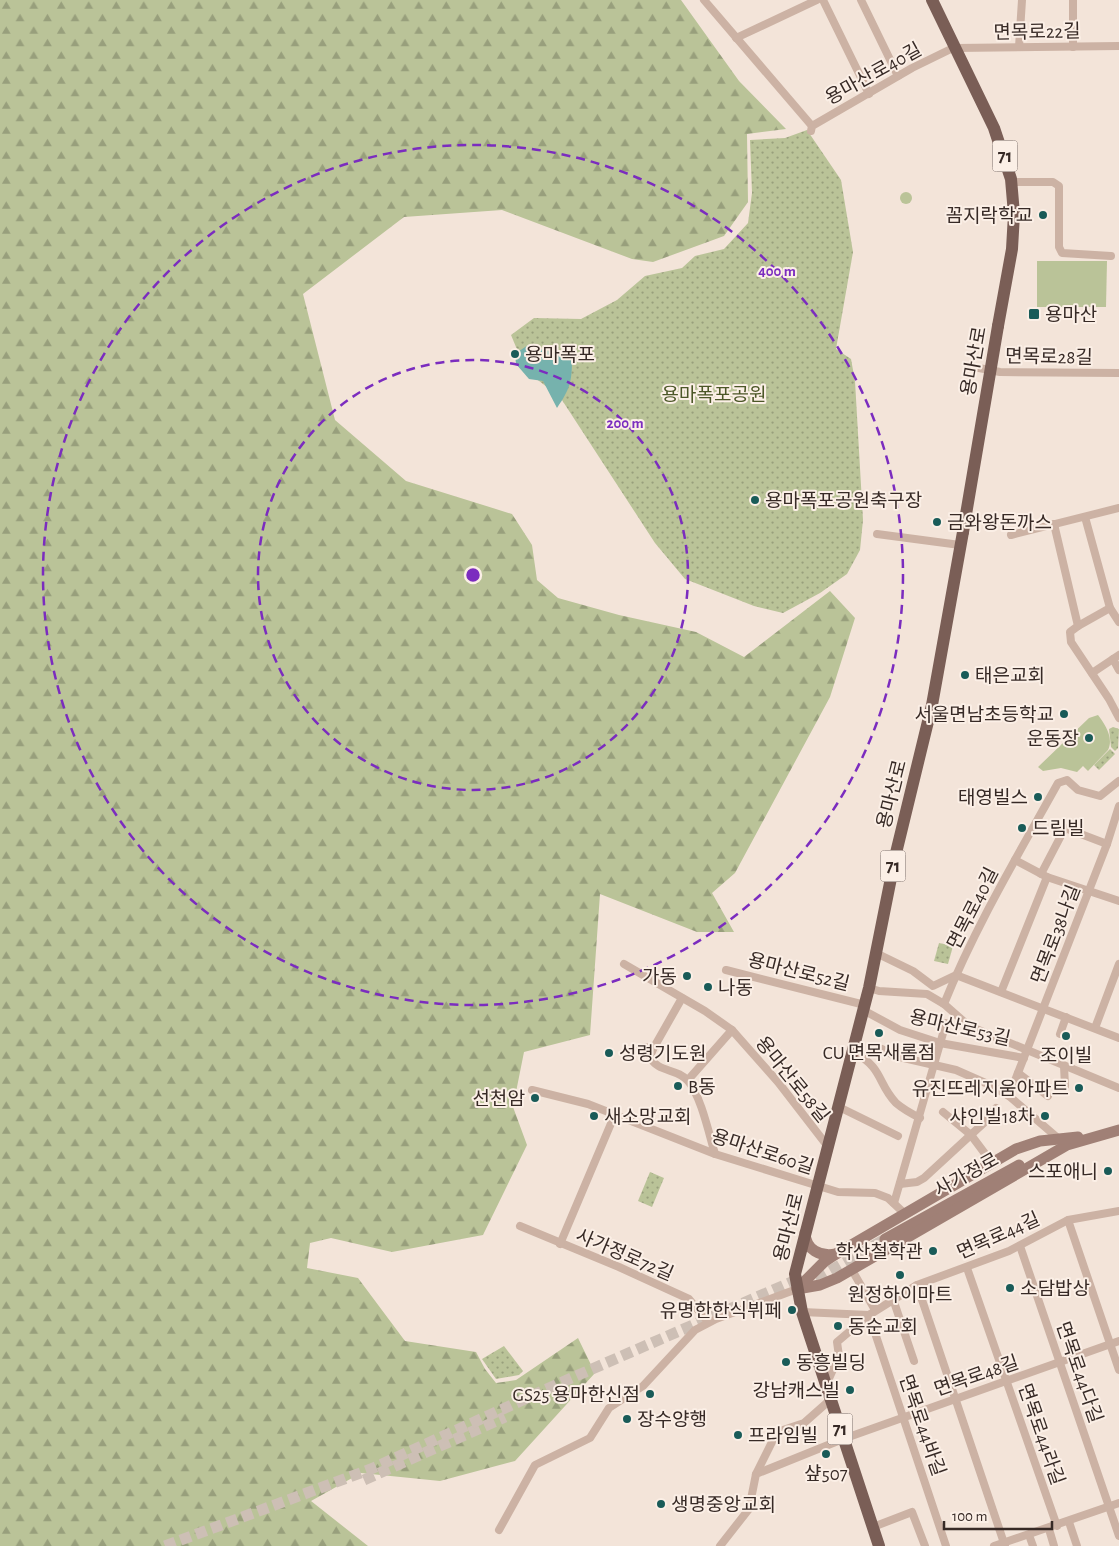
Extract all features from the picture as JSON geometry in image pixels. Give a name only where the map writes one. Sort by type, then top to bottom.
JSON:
[{"type":"main road","name":"용마산로","points":[[879,1546],[802,1312],[795,1271],[854,1052],[896,853],[932,705],[1012,249],[1014,214],[1012,182],[1002,146],[932,0]]},
{"type":"main road","points":[[797,1289],[831,1257],[904,1213],[1028,1144],[1059,1141],[1119,1130]]},
{"type":"main road","points":[[797,1289],[820,1285],[852,1270],[1059,1141]]},
{"type":"main road","name":"사가정로","points":[[1059,1141],[1033,1158],[883,1237],[995,1167],[1059,1141]]},
{"type":"main road","points":[[805,1234],[807,1244],[813,1250],[831,1257]]},
{"type":"main road","points":[[831,1257],[826,1272],[830,1277],[837,1278]]},
{"type":"street","points":[[704,0],[736,38],[817,0]]},
{"type":"street","points":[[823,0],[869,94]]},
{"type":"street","points":[[861,0],[898,76]]},
{"type":"street","points":[[1019,47],[1022,0]]},
{"type":"street","points":[[1073,0],[1073,46]]},
{"type":"street","name":"용마산로40길","points":[[736,38],[812,128],[898,76],[955,48]]},
{"type":"street","name":"면목로22길","points":[[955,48],[1119,46]]},
{"type":"street","points":[[1012,182],[1053,182],[1059,186],[1059,247],[1062,253],[1111,256]]},
{"type":"street","name":"면목로28길","points":[[980,368],[1000,372],[1119,373]]},
{"type":"street","points":[[1011,536],[1119,508]]},
{"type":"street","points":[[1086,517],[1110,608],[1119,622]]},
{"type":"street","points":[[1054,524],[1078,626]]},
{"type":"street","points":[[877,534],[960,545]]},
{"type":"street","points":[[1110,608],[1070,632],[1071,642],[1109,699],[1119,718]]},
{"type":"street","points":[[1092,673],[1116,657],[1119,670]]},
{"type":"street","points":[[1109,699],[1119,700]]},
{"type":"street","points":[[1015,860],[1058,783],[1067,780],[1078,790],[1100,796],[1119,781]]},
{"type":"street","name":"면목로38나길","points":[[1009,1096],[1107,844],[1119,806]]},
{"type":"street","points":[[1001,992],[1044,875],[1065,828],[1107,844]]},
{"type":"street","name":"면목로40길","points":[[944,1004],[956,975],[1015,860],[1044,875],[1119,901]]},
{"type":"street","points":[[876,953],[913,970],[933,986],[956,975],[1119,1038]]},
{"type":"street","name":"용마산로58길","points":[[624,964],[732,1030],[777,1081],[829,1148]]},
{"type":"street","points":[[1095,1028],[1119,964]]},
{"type":"street","name":"용마산로52길","points":[[726,970],[864,1008]]},
{"type":"street","points":[[868,988],[927,994],[944,1004],[969,1026],[1025,1054],[1064,1066],[1119,1088]]},
{"type":"street","points":[[682,998],[650,1056],[655,1065],[688,1080],[703,1114],[715,1154]]},
{"type":"street","name":"용마산로53길","points":[[864,1008],[900,1030],[940,1043],[1025,1054]]},
{"type":"street","points":[[1060,1034],[1066,1017]]},
{"type":"street","points":[[894,1203],[946,1024]]},
{"type":"street","name":"용마산로58길","points":[[688,1080],[732,1030]]},
{"type":"street","points":[[640,1048],[653,1049]]},
{"type":"street","points":[[882,1049],[895,1056],[956,1070],[990,1085],[1009,1096],[1059,1141]]},
{"type":"street","points":[[854,1052],[874,1066],[888,1092],[898,1104],[920,1118]]},
{"type":"street","points":[[1064,1066],[1065,1086]]},
{"type":"street","points":[[1018,1073],[1048,1096]]},
{"type":"street","name":"용마산로60길","points":[[532,1090],[577,1101],[715,1154],[818,1186],[838,1192],[863,1191],[875,1193],[894,1203],[904,1213]]},
{"type":"street","points":[[839,1107],[898,1136]]},
{"type":"street","points":[[900,1184],[922,1180],[987,1120],[996,1108]]},
{"type":"street","points":[[943,1112],[970,1135],[992,1163]]},
{"type":"street","points":[[560,1244],[614,1114]]},
{"type":"street","name":"면목로44길","points":[[868,1316],[917,1285],[967,1268],[1020,1246],[1068,1220],[1119,1211]]},
{"type":"street","points":[[1068,1220],[1119,1370]]},
{"type":"street","name":"사가정로72길","points":[[520,1226],[619,1267],[689,1299],[708,1322]]},
{"type":"street","name":"면목로44다길","points":[[1020,1246],[1119,1536]]},
{"type":"street","name":"면목로44라길","points":[[967,1268],[1007,1382],[1053,1527],[1054,1546]]},
{"type":"street","points":[[852,1270],[875,1310]]},
{"type":"street","points":[[917,1285],[1004,1544]]},
{"type":"street","points":[[498,1530],[535,1465],[590,1438],[610,1407],[643,1386],[683,1340],[708,1322],[797,1289]]},
{"type":"street","points":[[893,1299],[914,1361]]},
{"type":"street","points":[[802,1312],[868,1316]]},
{"type":"street","points":[[826,1386],[839,1356],[837,1342],[868,1316]]},
{"type":"street","name":"면목로44바길","points":[[868,1316],[904,1417],[946,1546]]},
{"type":"street","name":"면목로48길","points":[[756,1474],[843,1438],[1007,1382],[1119,1341]]},
{"type":"street","points":[[720,1546],[749,1509],[756,1474],[777,1432],[804,1424],[830,1400]]},
{"type":"street","points":[[994,1546],[1069,1522],[1119,1503]]},
{"type":"street","points":[[873,1528],[912,1512],[924,1546]]},
{"type":"street","points":[[1069,1522],[1077,1546]]},
{"type":"street","points":[[1030,1535],[1033,1546]]},
{"type":"green space","points":[[0,0],[681,0],[739,81],[786,129],[747,134],[748,202],[724,236],[653,262],[632,259],[502,210],[404,217],[303,294],[335,420],[406,481],[512,514],[532,545],[537,580],[558,598],[619,615],[696,632],[744,657],[830,591],[855,618],[830,697],[735,873],[712,893],[734,932],[697,932],[600,894],[590,1035],[524,1052],[513,1107],[527,1145],[483,1235],[392,1252],[331,1238],[310,1243],[307,1268],[358,1278],[405,1341],[476,1352],[485,1369],[496,1383],[516,1380],[578,1338],[595,1373],[515,1461],[440,1481],[361,1473],[311,1501],[368,1546],[0,1546]]},
{"type":"green space","name":"용마폭포공원","points":[[807,130],[841,180],[853,252],[836,349],[851,359],[855,381],[863,520],[860,550],[847,574],[820,593],[783,613],[754,606],[685,579],[655,543],[560,397],[526,371],[511,335],[534,318],[581,319],[617,300],[645,276],[682,268],[695,256],[724,249],[748,223],[752,193],[750,140],[785,138]]},
{"type":"green space","points":[[906,192],[912,198],[906,204],[900,198]]},
{"type":"green space","points":[[1037,261],[1107,261],[1106,307],[1037,307]]},
{"type":"green space","name":"운동장","points":[[1098,715],[1108,731],[1110,745],[1108,750],[1088,771],[1083,766],[1077,772],[1061,768],[1043,771],[1038,767],[1089,718]]},
{"type":"green space","points":[[1113,727],[1119,729],[1118,748],[1115,751],[1111,747],[1109,729]]},
{"type":"green space","points":[[1110,749],[1115,754],[1099,770],[1094,765]]},
{"type":"green space","points":[[939,943],[953,946],[948,964],[934,961]]},
{"type":"green space","points":[[650,1172],[664,1178],[652,1207],[638,1201]]},
{"type":"green space","points":[[504,1346],[523,1371],[519,1375],[496,1379],[482,1359]]},
{"type":"water","points":[[528,345],[572,358],[569,385],[565,396],[557,408],[543,381],[529,379],[516,364],[515,354]]},
{"type":"tunnel","points":[[801,1286],[885,1239]]},
{"type":"tunnel","points":[[165,1546],[371,1469],[560,1383],[803,1277]]},
{"type":"tunnel","points":[[364,1480],[505,1417]]},
{"type":"place","name":"꼼지락학교","points":[[1043,215]]},
{"type":"place","name":"용마산","points":[[1034,314]]},
{"type":"place","name":"용마폭포","points":[[515,354]]},
{"type":"place","name":"용마폭포공원축구장","points":[[755,500]]},
{"type":"place","name":"금와왕돈까스","points":[[937,522]]},
{"type":"place","name":"태은교회","points":[[965,675]]},
{"type":"place","name":"서울면남초등학교","points":[[1064,714]]},
{"type":"place","name":"운동장","points":[[1089,738]]},
{"type":"place","name":"태영빌스","points":[[1038,797]]},
{"type":"place","name":"드림빌","points":[[1022,828]]},
{"type":"place","name":"가동","points":[[687,976]]},
{"type":"place","name":"나동","points":[[708,987]]},
{"type":"place","name":"CU 면목새롬점","points":[[879,1033]]},
{"type":"place","name":"조이빌","points":[[1066,1036]]},
{"type":"place","name":"성령기도원","points":[[609,1053]]},
{"type":"place","name":"B동","points":[[678,1086]]},
{"type":"place","name":"유진뜨레지움아파트","points":[[1079,1088]]},
{"type":"place","name":"선천암","points":[[535,1098]]},
{"type":"place","name":"새소망교회","points":[[594,1116]]},
{"type":"place","name":"샤인빌18차","points":[[1045,1116]]},
{"type":"place","name":"스포애니","points":[[1108,1171]]},
{"type":"place","name":"학산철학관","points":[[933,1251]]},
{"type":"place","name":"원정하이마트","points":[[900,1275]]},
{"type":"place","name":"소담밥상","points":[[1010,1288]]},
{"type":"place","name":"유명한한식뷔페","points":[[792,1310]]},
{"type":"place","name":"동순교회","points":[[838,1326]]},
{"type":"place","name":"동흥빌딩","points":[[786,1362]]},
{"type":"place","name":"강남캐스빌","points":[[850,1390]]},
{"type":"place","name":"GS25 용마한신점","points":[[650,1394]]},
{"type":"place","name":"장수양행","points":[[627,1419]]},
{"type":"place","name":"프라임빌","points":[[738,1435]]},
{"type":"place","name":"샾507","points":[[826,1454]]},
{"type":"place","name":"생명중앙교회","points":[[661,1504]]}]
